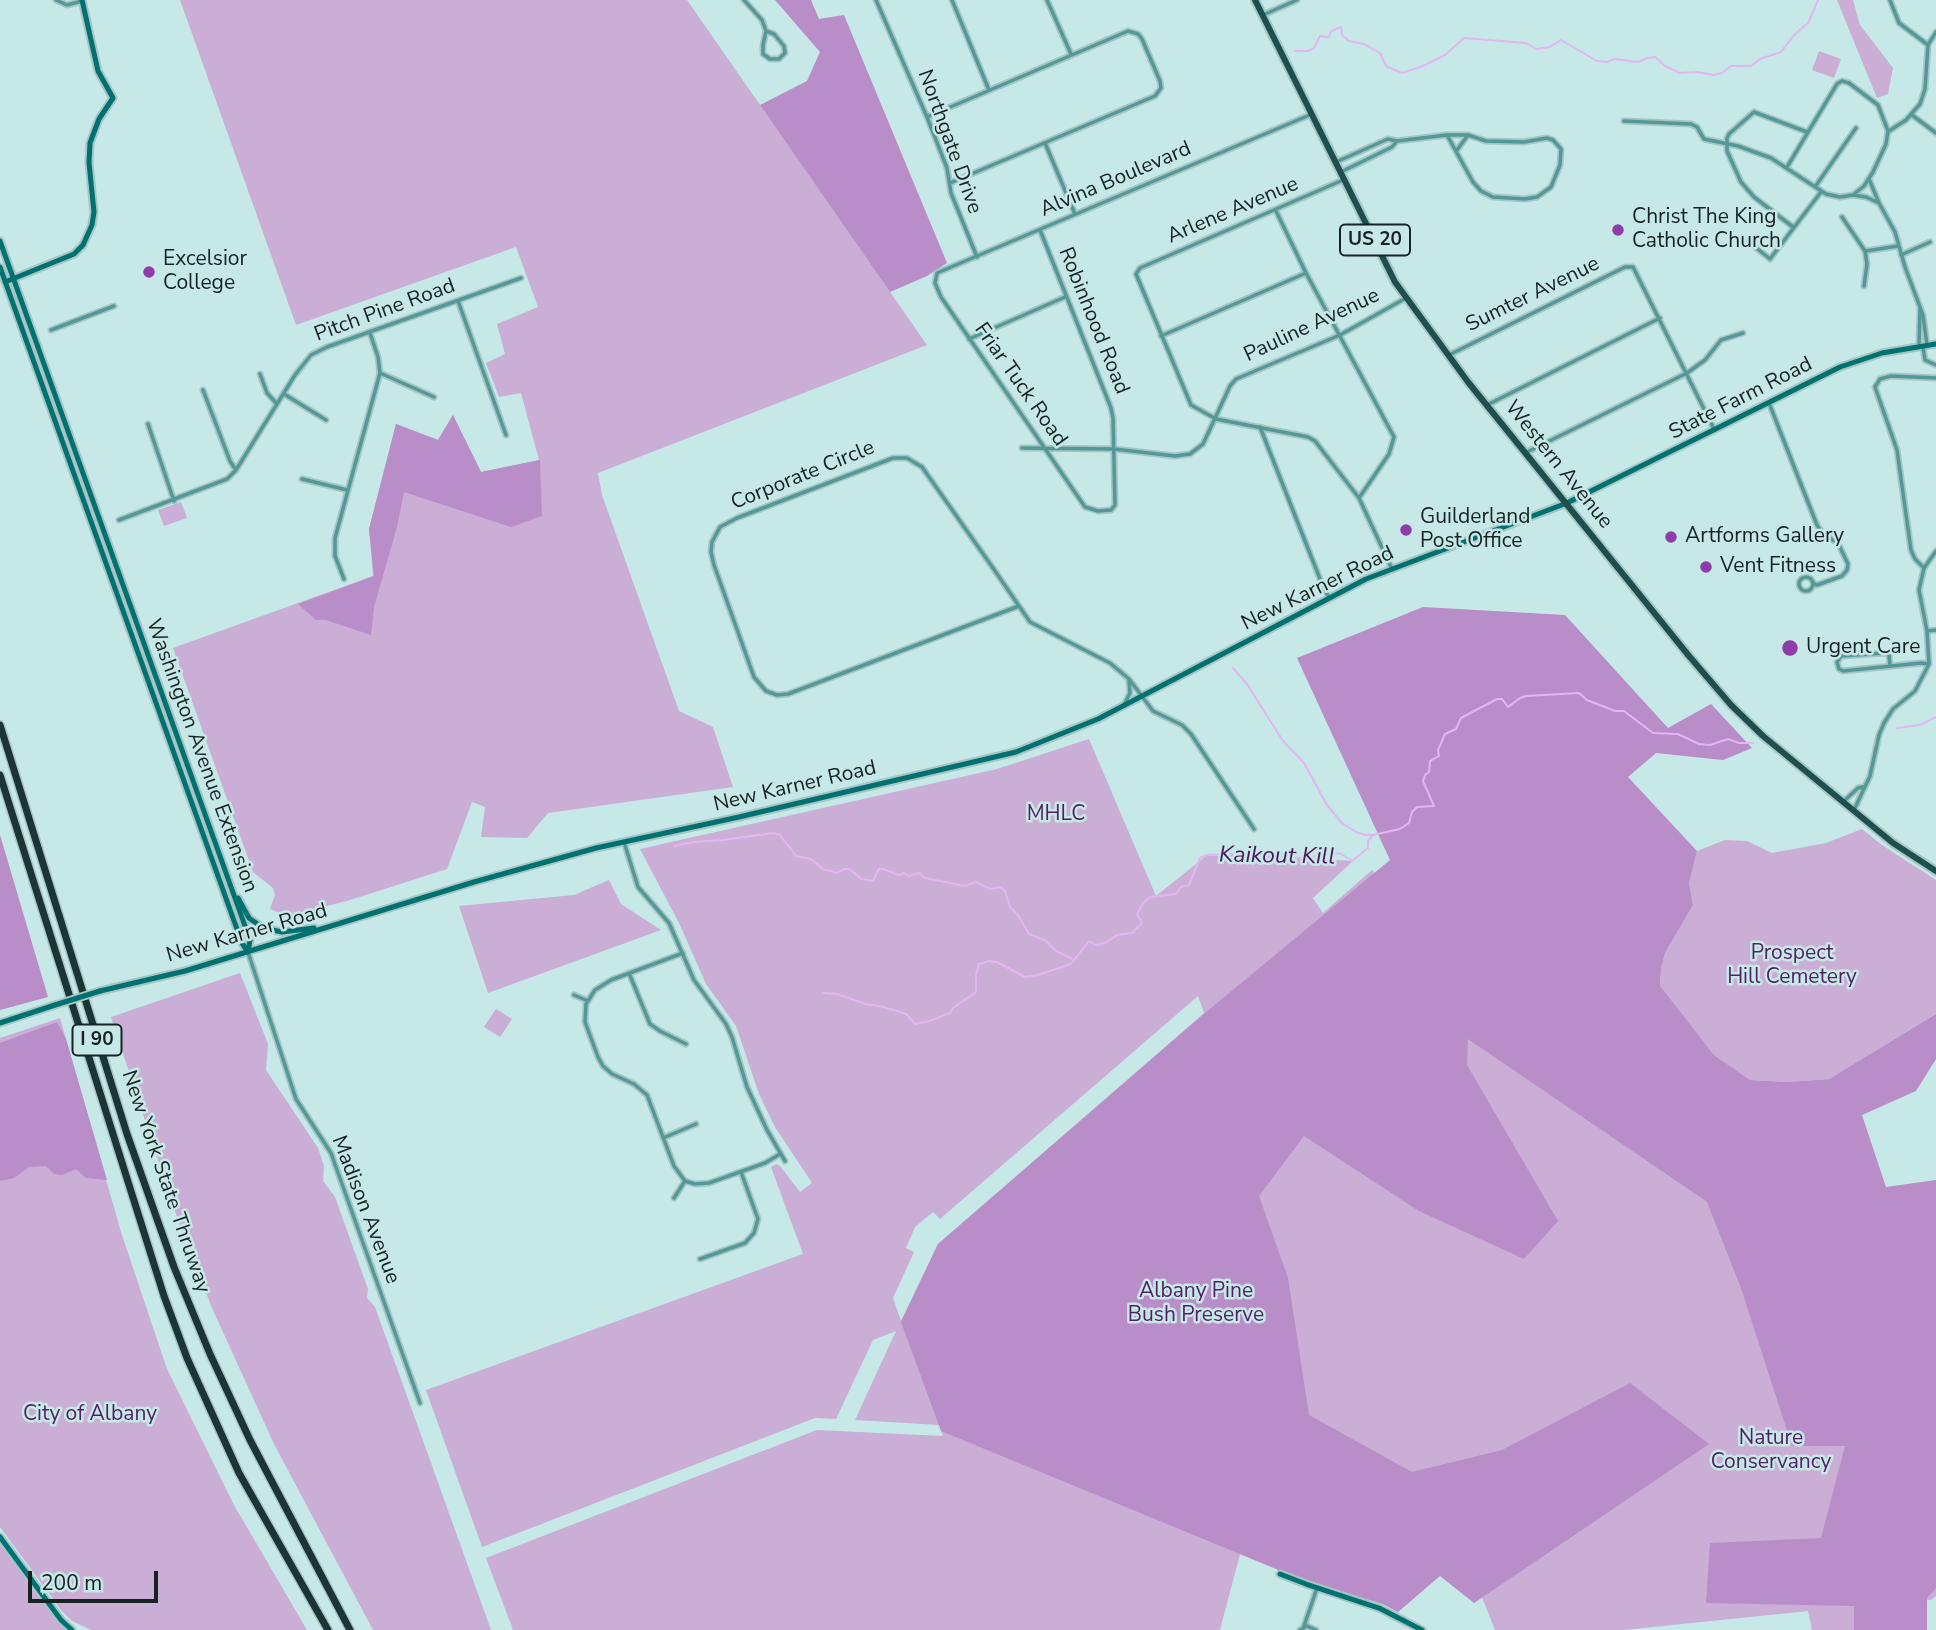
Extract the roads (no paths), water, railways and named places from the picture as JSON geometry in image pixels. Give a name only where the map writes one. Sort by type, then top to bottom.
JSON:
[{"type":"highway","name":"New York State Thruway","points":[[0,725],[131,1145],[178,1278],[250,1440],[350,1630]]},
{"type":"highway","name":"New York State Thruway","points":[[0,775],[164,1296],[187,1358],[239,1473],[328,1630]]},
{"type":"main road","name":"Western Avenue","points":[[1255,0],[1395,282],[1487,405],[1718,691],[1763,736],[1893,842],[1936,871]]},
{"type":"main road","points":[[5,282],[74,254],[83,246],[92,225],[94,212],[89,163],[90,143],[99,119],[113,98],[97,71],[82,1]]},
{"type":"main road","name":"Washington Avenue Extension","points":[[0,242],[250,940],[248,952]]},
{"type":"main road","name":"Washington Avenue Extension","points":[[0,267],[242,943],[248,952]]},
{"type":"main road","name":"State Farm Road","points":[[1567,503],[1840,367],[1882,353],[1936,344]]},
{"type":"main road","name":"New Karner Road","points":[[0,1023],[100,991],[185,971],[474,882],[624,842],[1000,757],[1066,733],[1122,706],[1329,597],[1392,569],[1567,503]]},
{"type":"main road","points":[[224,870],[245,913],[258,925],[275,931],[327,927]]},
{"type":"main road","points":[[0,1537],[35,1586],[72,1630]]},
{"type":"main road","points":[[1280,1574],[1379,1608],[1422,1630]]},
{"type":"street","points":[[56,0],[67,5],[82,1]]},
{"type":"street","points":[[744,0],[762,20],[766,30],[763,54],[770,59],[779,59],[785,53],[784,46],[774,34],[766,30]]},
{"type":"street","name":"Northgate Drive","points":[[876,0],[927,117],[951,193],[977,257]]},
{"type":"street","points":[[952,0],[989,90]]},
{"type":"street","points":[[1047,0],[1071,54]]},
{"type":"street","points":[[1263,15],[1297,0]]},
{"type":"street","points":[[1890,0],[1899,23],[1928,45]]},
{"type":"street","points":[[927,117],[1128,31],[1142,39],[1160,81],[1160,92],[1155,96],[950,183]]},
{"type":"street","points":[[1888,131],[1912,115],[1920,104],[1925,89],[1928,45],[1936,32]]},
{"type":"street","points":[[1786,168],[1837,84],[1842,81],[1849,83],[1876,103],[1885,118],[1888,131],[1886,144],[1869,178],[1853,195]]},
{"type":"street","points":[[1793,228],[1745,188],[1727,151],[1727,143],[1729,134],[1754,112],[1808,132]]},
{"type":"street","name":"Alvina Boulevard","points":[[934,279],[942,270],[1312,114]]},
{"type":"street","points":[[1912,115],[1936,134]]},
{"type":"street","points":[[1624,121],[1695,125],[1707,141],[1727,143],[1771,158],[1821,191],[1840,197],[1866,197],[1879,203]]},
{"type":"street","points":[[1815,187],[1856,128]]},
{"type":"street","points":[[1336,162],[1388,139],[1396,141],[1447,135],[1468,135],[1486,141],[1524,142],[1544,138],[1553,140],[1562,153],[1560,165],[1551,187],[1545,193],[1531,198],[1493,197],[1481,191],[1473,182],[1447,135]]},
{"type":"street","points":[[1456,150],[1468,135]]},
{"type":"street","points":[[1340,172],[1392,147],[1396,141]]},
{"type":"street","points":[[1045,143],[1075,214]]},
{"type":"street","points":[[1869,178],[1879,203],[1889,218],[1920,307],[1926,328],[1923,345]]},
{"type":"street","name":"Arlene Avenue","points":[[1161,336],[1136,277],[1140,268],[1344,179]]},
{"type":"street","points":[[1744,238],[1770,259],[1821,191]]},
{"type":"street","points":[[1275,211],[1394,437],[1393,445],[1385,459],[1359,498]]},
{"type":"street","points":[[1842,217],[1866,251],[1864,286]]},
{"type":"street","name":"Robinhood Road","points":[[1040,230],[1111,408],[1114,449],[1113,508]]},
{"type":"street","points":[[1901,255],[1930,242]]},
{"type":"street","points":[[1866,251],[1898,246]]},
{"type":"street","name":"Sumter Avenue","points":[[1449,355],[1625,267],[1633,267],[1660,318]]},
{"type":"street","points":[[1306,273],[1161,336],[1191,405],[1199,412],[1216,419],[1308,437],[1315,441],[1359,498],[1392,569]]},
{"type":"street","name":"Pitch Pine Road","points":[[119,520],[223,482],[236,470],[295,375],[311,355],[521,278]]},
{"type":"street","name":"Friar Tuck Road","points":[[934,279],[941,297],[1085,507],[1098,511],[1113,508]]},
{"type":"street","points":[[969,339],[1065,297]]},
{"type":"street","name":"Pauline Avenue","points":[[1022,448],[1114,449],[1175,456],[1190,454],[1203,444],[1230,386],[1236,379],[1339,335],[1406,298]]},
{"type":"street","points":[[458,301],[506,435]]},
{"type":"street","points":[[51,330],[114,306]]},
{"type":"street","points":[[1920,307],[1925,360],[1936,365]]},
{"type":"street","points":[[1487,405],[1660,318],[1714,430]]},
{"type":"street","points":[[344,579],[334,550],[335,538],[380,373],[370,333]]},
{"type":"street","points":[[1525,453],[1687,373],[1704,360],[1721,340],[1743,334]]},
{"type":"street","points":[[380,373],[434,397]]},
{"type":"street","points":[[260,374],[267,393],[277,404]]},
{"type":"street","points":[[1924,568],[1911,550],[1897,450],[1875,390],[1880,379],[1891,376],[1936,378]]},
{"type":"street","points":[[203,390],[230,461],[236,470]]},
{"type":"street","points":[[284,394],[326,420]]},
{"type":"street","points":[[1769,403],[1817,525],[1823,534],[1838,543],[1848,564],[1842,576],[1817,585],[1813,583]]},
{"type":"street","points":[[148,424],[174,501]]},
{"type":"street","points":[[1260,427],[1329,597]]},
{"type":"street","name":"Corporate Circle","points":[[1019,606],[795,691],[777,695],[766,691],[754,677],[710,552],[720,527],[737,518],[893,458],[907,457],[922,467],[1035,626],[1103,658],[1129,679],[1153,711],[1182,725],[1191,734],[1254,829]]},
{"type":"street","points":[[302,479],[348,490]]},
{"type":"street","points":[[1854,810],[1870,776],[1884,723],[1893,709],[1915,691],[1929,664],[1927,631],[1919,590],[1924,568],[1936,551]]},
{"type":"street","points":[[1927,631],[1936,630]]},
{"type":"street","points":[[1890,666],[1889,655],[1885,653],[1842,656],[1837,662],[1839,669],[1843,671],[1929,664]]},
{"type":"street","points":[[1122,706],[1130,693],[1129,679]]},
{"type":"street","points":[[1843,802],[1863,788]]},
{"type":"street","points":[[624,842],[634,879],[643,894],[669,923],[694,980],[719,1013],[732,1037],[747,1087],[785,1161]]},
{"type":"street","name":"Madison Avenue","points":[[248,952],[296,1100],[331,1153],[420,1404]]},
{"type":"street","points":[[683,953],[600,985],[585,1009],[586,1022],[598,1057],[612,1074],[634,1084],[647,1095],[674,1166],[685,1181],[695,1184],[709,1183],[765,1163],[780,1154]]},
{"type":"street","points":[[629,973],[650,1024],[686,1044]]},
{"type":"street","points":[[574,995],[588,1001]]},
{"type":"street","points":[[663,1138],[696,1124]]},
{"type":"street","points":[[700,1259],[745,1243],[754,1233],[758,1219],[741,1172]]},
{"type":"street","points":[[674,1198],[685,1181]]},
{"type":"street","points":[[1302,1628],[1317,1588]]},
{"type":"street","points":[[1302,1628],[1311,1626],[1316,1630]]},
{"type":"waterway","points":[[1295,51],[1314,48],[1320,36],[1329,37],[1331,31],[1341,27],[1342,35],[1349,41],[1364,44],[1380,53],[1386,66],[1402,73],[1445,55],[1464,38],[1526,43],[1536,49],[1550,47],[1561,40],[1597,61],[1607,62],[1614,59],[1638,62],[1655,57],[1665,66],[1680,73],[1713,75],[1722,73],[1731,66],[1751,66],[1760,59],[1781,52],[1808,23],[1818,0]]},
{"type":"waterway","points":[[1233,668],[1247,684],[1283,741],[1304,763],[1327,805],[1342,823],[1356,832],[1373,835]]},
{"type":"waterway","name":"Kaikout Kill","points":[[823,993],[837,994],[906,1014],[915,1024],[929,1021],[950,1013],[976,992],[979,964],[997,962],[1025,977],[1038,975],[1071,964],[1089,941],[1096,945],[1117,935],[1132,933],[1142,923],[1137,914],[1143,903],[1150,897],[1176,894],[1181,887],[1189,885],[1200,858],[1207,855],[1274,852],[1290,853],[1293,858],[1334,853],[1352,861],[1368,848],[1368,841],[1373,835],[1400,829],[1409,823],[1412,812],[1417,807],[1434,806],[1423,781],[1429,772],[1430,761],[1439,756],[1438,750],[1445,734],[1456,729],[1461,718],[1497,699],[1502,699],[1508,707],[1526,696],[1579,693],[1587,700],[1615,711],[1624,711],[1653,733],[1678,734],[1699,744],[1710,745],[1728,739],[1739,743],[1753,743]]},
{"type":"waterway","name":"Kaikout Kill","points":[[1897,728],[1920,725],[1936,717]]},
{"type":"waterway","points":[[674,846],[773,833],[780,835],[796,856],[811,859],[823,869],[837,873],[850,869],[861,879],[873,881],[879,869],[883,869],[899,875],[919,873],[925,878],[965,886],[976,882],[990,889],[1000,887],[1005,891],[1010,907],[1029,934],[1045,940],[1056,951],[1071,958]]},
{"type":"place","name":"Christ The King Catholic Church","points":[[1618,230]]},
{"type":"place","name":"Excelsior College","points":[[149,272]]},
{"type":"place","name":"Guilderland Post Office","points":[[1406,530]]},
{"type":"place","name":"Artforms Gallery","points":[[1671,537]]},
{"type":"place","name":"Vent Fitness","points":[[1706,567]]},
{"type":"place","name":"Urgent Care","points":[[1790,648]]},
{"type":"park label","name":"MHLC","points":[[1056,815]]},
{"type":"park label","name":"Prospect Hill Cemetery","points":[[1792,966]]},
{"type":"park label","name":"Albany Pine Bush Preserve","points":[[1196,1304]]},
{"type":"park label","name":"City of Albany","points":[[90,1415]]},
{"type":"park label","name":"Nature Conservancy","points":[[1771,1451]]}]
